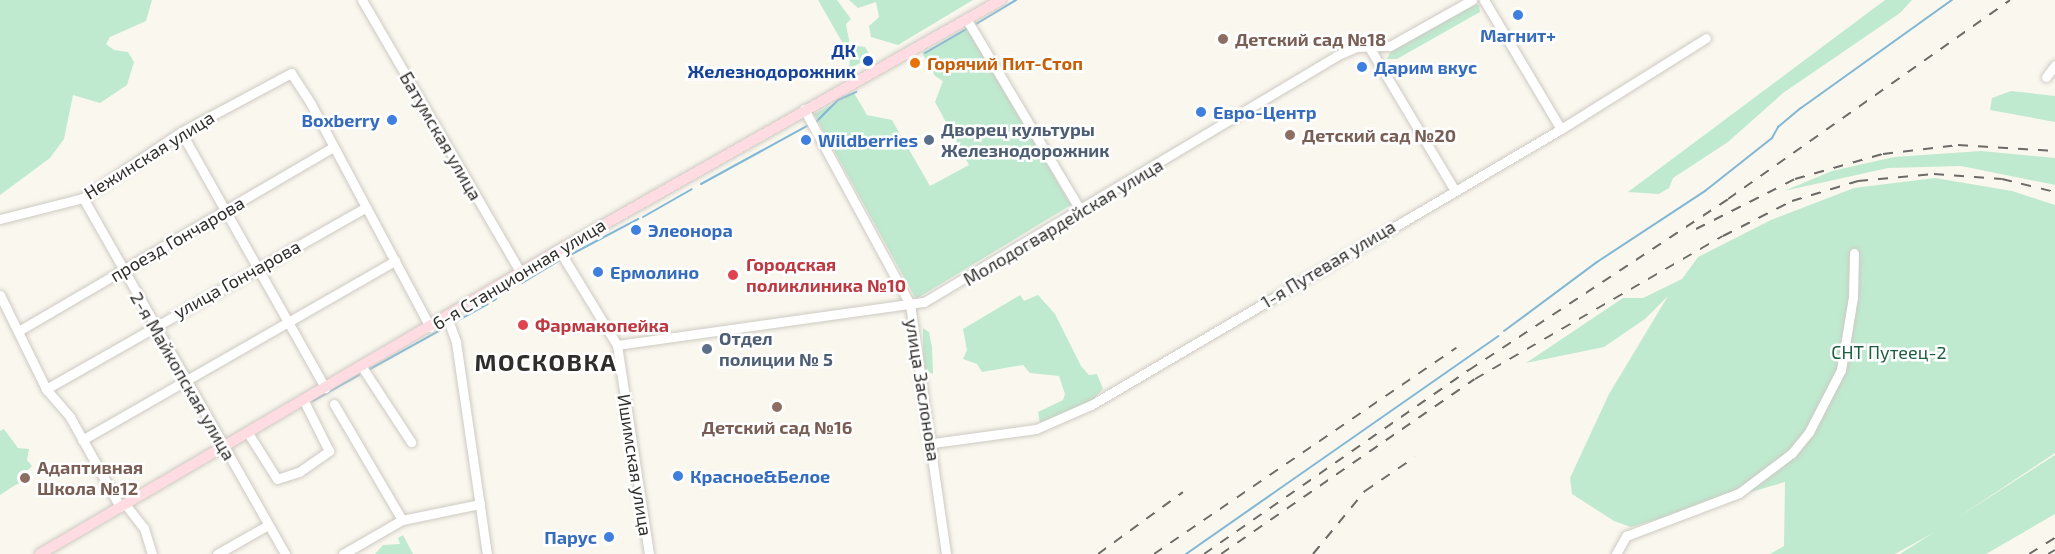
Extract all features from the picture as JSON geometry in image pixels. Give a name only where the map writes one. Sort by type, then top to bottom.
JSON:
[{"type":"main road","name":"6-я Станционная улица","points":[[40,554],[559,250],[804,109],[1001,0]]},
{"type":"street","name":"Батумская улица","points":[[362,0],[521,273]]},
{"type":"street","name":"Молодогвардейская улица","points":[[617,345],[910,304],[943,295],[1336,56],[1369,47],[1390,46],[1472,0]]},
{"type":"street","points":[[1484,0],[1561,129]]},
{"type":"street","points":[[967,20],[1081,211]]},
{"type":"street","name":"1-я Путевая улица","points":[[933,443],[1053,424],[1454,189],[1561,129],[1706,38]]},
{"type":"street","points":[[1369,47],[1454,189]]},
{"type":"street","points":[[2046,77],[2055,66]]},
{"type":"street","name":"Нежинская улица","points":[[0,219],[82,198],[181,132],[291,73],[333,147]]},
{"type":"street","name":"улица Заслонова","points":[[804,109],[910,304],[933,443],[946,554]]},
{"type":"street","points":[[181,132],[325,388]]},
{"type":"street","points":[[333,147],[430,327]]},
{"type":"street","name":"проезд Гончарова","points":[[20,330],[333,147]]},
{"type":"street","name":"2-я Майкопская улица","points":[[82,198],[285,554]]},
{"type":"street","name":"улица Гончарова","points":[[46,389],[153,325],[366,207]]},
{"type":"street","name":"Ишимская улица","points":[[559,250],[617,345],[649,554]]},
{"type":"street","points":[[1616,554],[1626,536],[1739,493],[1792,453],[1833,391],[1841,370],[1853,297],[1854,253]]},
{"type":"street","points":[[82,440],[395,261]]},
{"type":"street","points":[[0,295],[20,330],[46,389],[70,417],[122,506],[144,528],[152,554]]},
{"type":"street","points":[[447,317],[456,342],[487,554]]},
{"type":"street","points":[[362,367],[411,442]]},
{"type":"street","points":[[248,433],[277,479],[299,472],[329,451],[304,401]]},
{"type":"street","points":[[334,404],[402,520]]},
{"type":"street","points":[[343,554],[402,520],[480,504]]},
{"type":"street","points":[[217,554],[268,525]]},
{"type":"green space","points":[[0,0],[152,0],[146,21],[110,37],[106,44],[114,50],[128,52],[134,62],[127,85],[100,103],[73,95],[64,139],[50,158],[0,195]]},
{"type":"green space","points":[[818,0],[837,0],[851,19],[846,24],[850,45],[865,47],[871,57],[849,69],[850,56]]},
{"type":"green space","points":[[849,0],[973,0],[898,45],[871,37],[869,26],[879,17],[876,2],[858,8]]},
{"type":"green space","points":[[1885,0],[1912,0],[1900,13],[1783,93],[1728,142],[1673,178],[1669,188],[1659,194],[1628,192]]},
{"type":"green space","points":[[1473,4],[1479,5],[1480,12],[1397,59],[1387,59],[1392,49]]},
{"type":"green space","points":[[967,28],[1071,205],[916,299],[814,114],[854,93],[867,115],[892,120],[930,186],[969,165],[935,102],[943,81],[935,76],[922,53]]},
{"type":"green space","points":[[2011,91],[2055,96],[2055,122],[1990,110],[1992,98]]},
{"type":"green space","points":[[1981,151],[2055,158],[2055,185],[1961,166],[1888,168],[1784,191],[1832,171],[1894,157]]},
{"type":"green space","name":"СНТ Путеец-2","points":[[1935,178],[2012,191],[2055,205],[2055,453],[1957,518],[2055,455],[2055,514],[1986,554],[1900,554],[1933,533],[1895,554],[1770,554],[1784,546],[1785,482],[1631,527],[1614,521],[1572,494],[1570,478],[1609,394],[1668,296],[1645,319],[1604,347],[1526,363],[1623,298],[1643,298],[1682,279],[1698,257],[1771,220],[1854,188]]},
{"type":"green space","points":[[1020,295],[1024,301],[1038,295],[1055,314],[1081,366],[1089,375],[1097,374],[1103,389],[1089,403],[1040,423],[1038,412],[1063,400],[1065,394],[1059,376],[1030,373],[1023,365],[982,372],[977,364],[963,359],[967,350],[963,329]]},
{"type":"green space","points":[[923,328],[929,332],[933,374],[926,371],[923,364]]},
{"type":"green space","points":[[4,429],[18,448],[29,449],[27,460],[32,466],[25,473],[25,484],[17,484],[0,495],[0,431]]},
{"type":"green space","points":[[403,535],[413,554],[375,554],[383,545],[400,544],[398,538]]},
{"type":"waterway","points":[[976,24],[1016,0]]},
{"type":"waterway","points":[[1504,331],[1597,262],[1705,191],[1772,138],[1778,127],[1801,108],[1952,0]]},
{"type":"waterway","points":[[925,53],[966,29]]},
{"type":"waterway","points":[[816,122],[838,100],[856,92]]},
{"type":"waterway","points":[[701,184],[807,126]]},
{"type":"waterway","points":[[643,217],[692,189]]},
{"type":"waterway","points":[[572,254],[638,219]]},
{"type":"waterway","points":[[522,283],[560,260]]},
{"type":"waterway","points":[[457,321],[488,304]]},
{"type":"waterway","points":[[370,369],[446,327]]},
{"type":"waterway","points":[[1186,554],[1499,336]]},
{"type":"waterway","points":[[313,401],[359,375]]},
{"type":"railway","points":[[1204,554],[1469,370],[1728,199],[2010,0]]},
{"type":"railway","points":[[1696,229],[1795,179],[1883,154],[1958,145],[2055,151]]},
{"type":"railway","points":[[1221,554],[1475,379],[1723,236],[1792,201],[1858,181],[1934,174],[2002,179],[2055,192]]},
{"type":"railway","points":[[1154,554],[1456,348]]},
{"type":"railway","points":[[1313,554],[1365,491],[1415,457]]},
{"type":"railway","points":[[1098,554],[1183,492]]},
{"type":"railway","points":[[2029,554],[2055,538]]},
{"type":"railway","points":[[2048,554],[2055,550]]},
{"type":"place","name":"Магнит+","points":[[1518,15]]},
{"type":"place","name":"Детский сад №18","points":[[1223,39]]},
{"type":"place","name":"ДК Железнодорожник","points":[[868,61]]},
{"type":"place","name":"Горячий Пит-Стоп","points":[[915,63]]},
{"type":"place","name":"Дарим вкус","points":[[1362,67]]},
{"type":"place","name":"Евро-Центр","points":[[1201,112]]},
{"type":"place","name":"Boxberry","points":[[392,120]]},
{"type":"place","name":"Детский сад №20","points":[[1290,135]]},
{"type":"place","name":"Wildberries","points":[[806,140]]},
{"type":"place","name":"Дворец культуры Железнодорожник","points":[[929,140]]},
{"type":"place","name":"Элеонора","points":[[636,230]]},
{"type":"place","name":"Ермолино","points":[[598,272]]},
{"type":"place","name":"Городская поликлиника №10","points":[[733,275]]},
{"type":"place","name":"Фармакопейка","points":[[523,325]]},
{"type":"place","name":"Отдел полиции № 5","points":[[707,349]]},
{"type":"place","name":"Детский сад №16","points":[[777,407]]},
{"type":"place","name":"Красное&Белое","points":[[678,476]]},
{"type":"place","name":"Адаптивная Школа №12","points":[[25,478]]},
{"type":"place","name":"Парус","points":[[609,537]]},
{"type":"district","name":"МОСКОВКА","points":[[546,362]]}]
